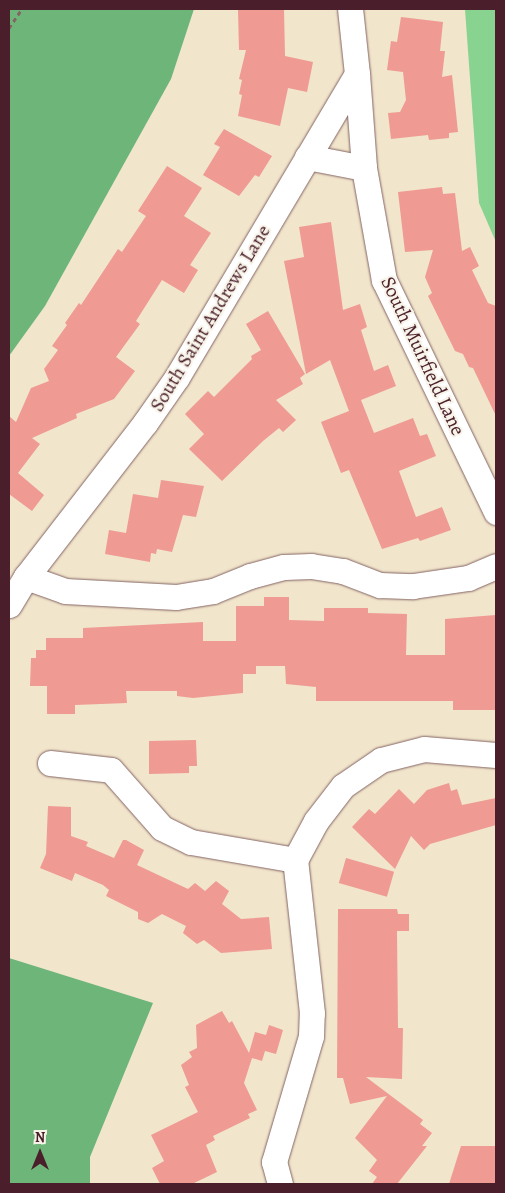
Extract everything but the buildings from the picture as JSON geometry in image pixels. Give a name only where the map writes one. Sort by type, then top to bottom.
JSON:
[{"type":"street","points":[[350,9],[357,74]]},
{"type":"street","name":"South Saint Andrews Lane","points":[[9,605],[26,577],[161,400],[357,74]]},
{"type":"street","name":"South Muirfield Lane","points":[[357,74],[364,168],[384,280],[496,512]]},
{"type":"street","points":[[307,157],[364,168]]},
{"type":"street","points":[[26,577],[65,591],[176,597],[213,591],[284,567],[311,566],[343,571],[380,585],[413,586],[468,578],[496,566]]},
{"type":"street","points":[[280,1184],[274,1162],[311,1036],[312,1013],[296,860],[316,821],[343,786],[380,760],[424,749],[496,755]]},
{"type":"street","points":[[50,762],[111,770],[162,828],[191,842],[296,860]]},
{"type":"path","points":[[9,28],[22,9]]},
{"type":"green space","points":[[9,9],[194,9],[171,79],[45,306],[9,356]]},
{"type":"green space","points":[[465,9],[496,9],[496,242],[479,203]]},
{"type":"green space","points":[[9,958],[153,1003],[90,1157],[90,1184],[9,1184]]}]
